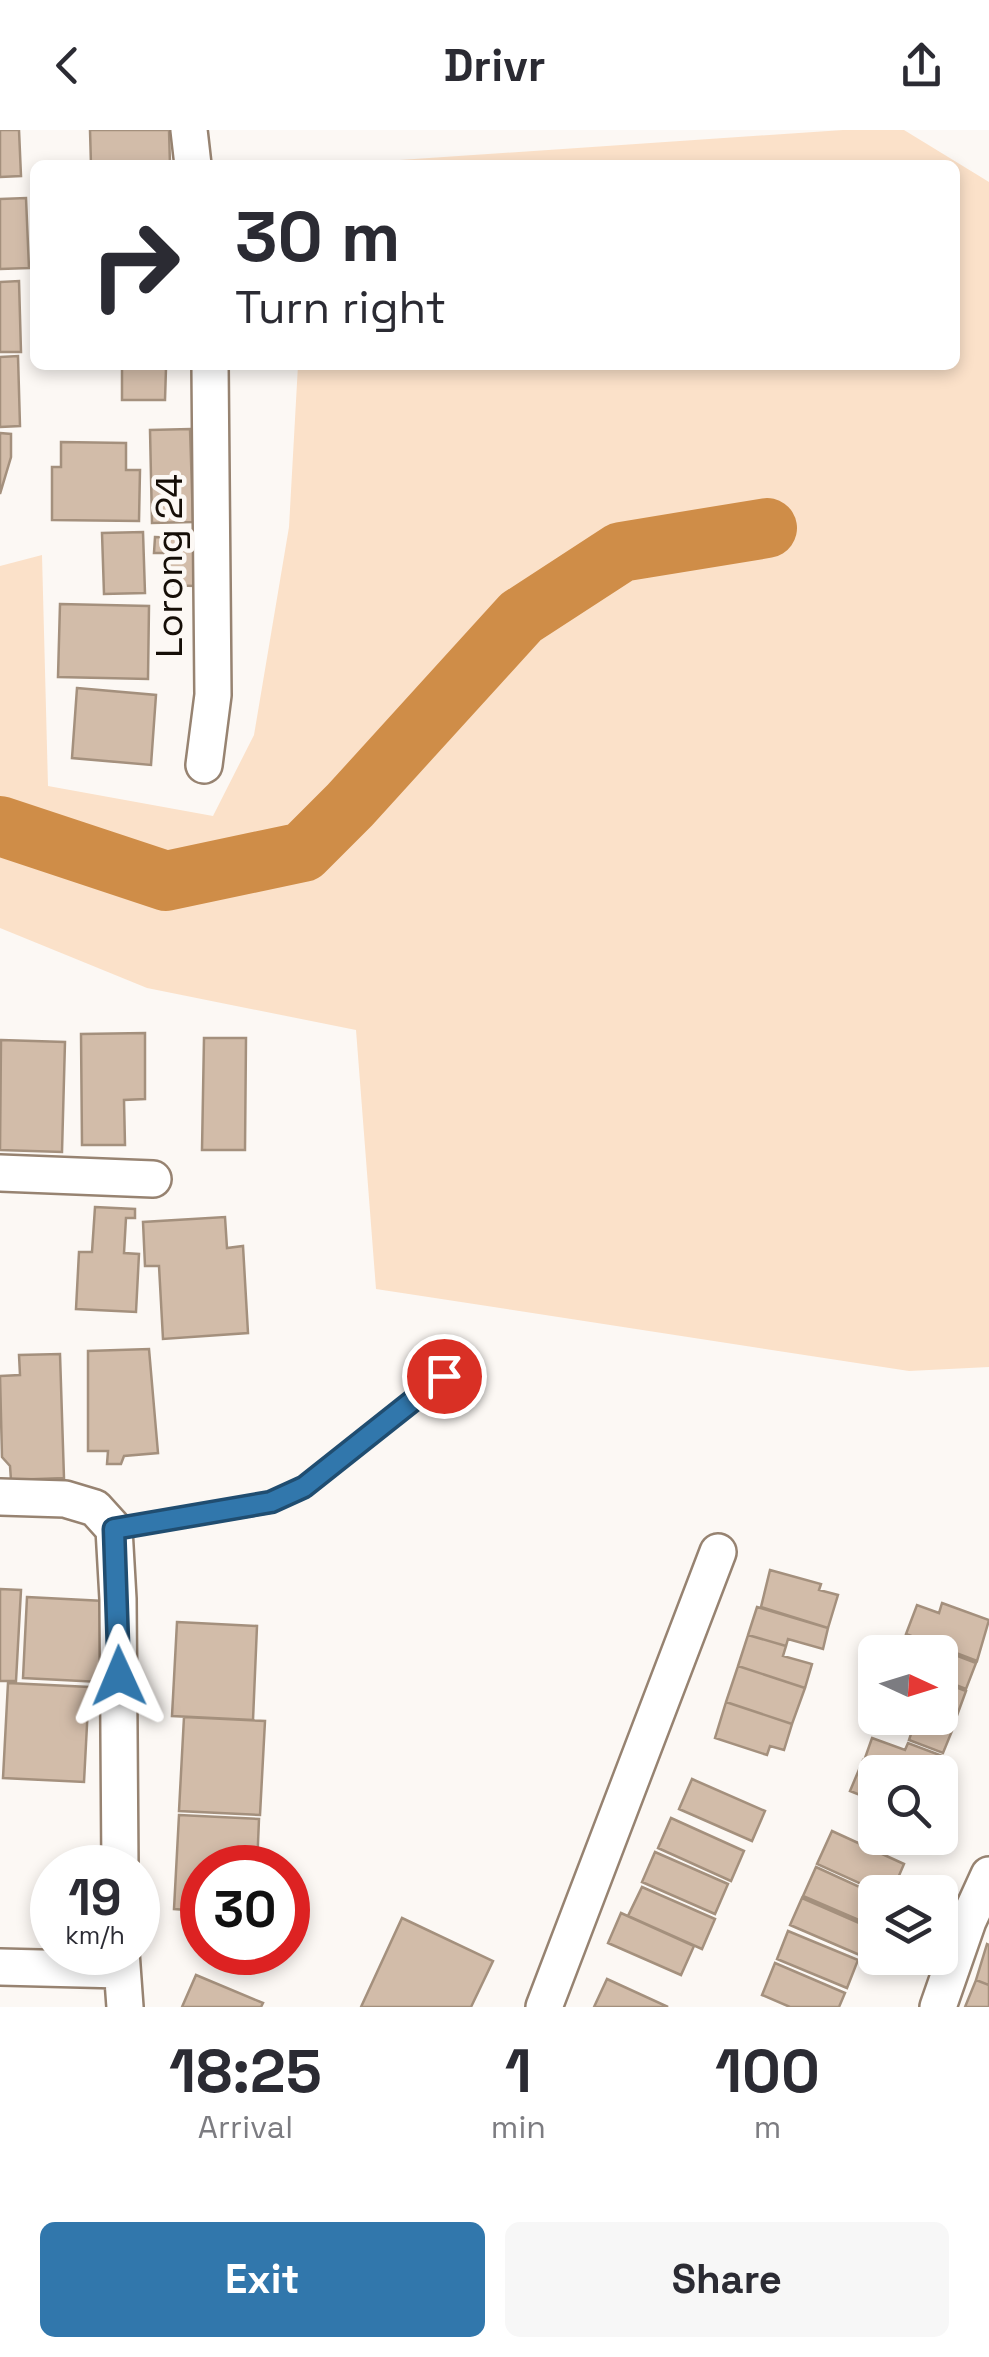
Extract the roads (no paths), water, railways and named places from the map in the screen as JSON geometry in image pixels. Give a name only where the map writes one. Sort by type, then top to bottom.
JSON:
[{"type":"street","points":[[189,130],[192,160]]},
{"type":"street","name":"Lorong 24","points":[[204,765],[212,694],[210,370]]},
{"type":"street","points":[[0,1174],[153,1179]]},
{"type":"street","points":[[0,1497],[65,1499],[95,1508],[114,1529],[120,1845]]},
{"type":"street","points":[[544,2007],[718,1552]]},
{"type":"street","points":[[938,2007],[989,1874]]},
{"type":"street","points":[[0,1967],[30,1966]]},
{"type":"street","points":[[122,1975],[125,2007]]},
{"type":"lane","points":[[114,1529],[271,1502],[304,1487],[444,1376]]},
{"type":"waterway","points":[[0,826],[166,881],[303,852],[521,617],[621,552],[767,528]]}]
